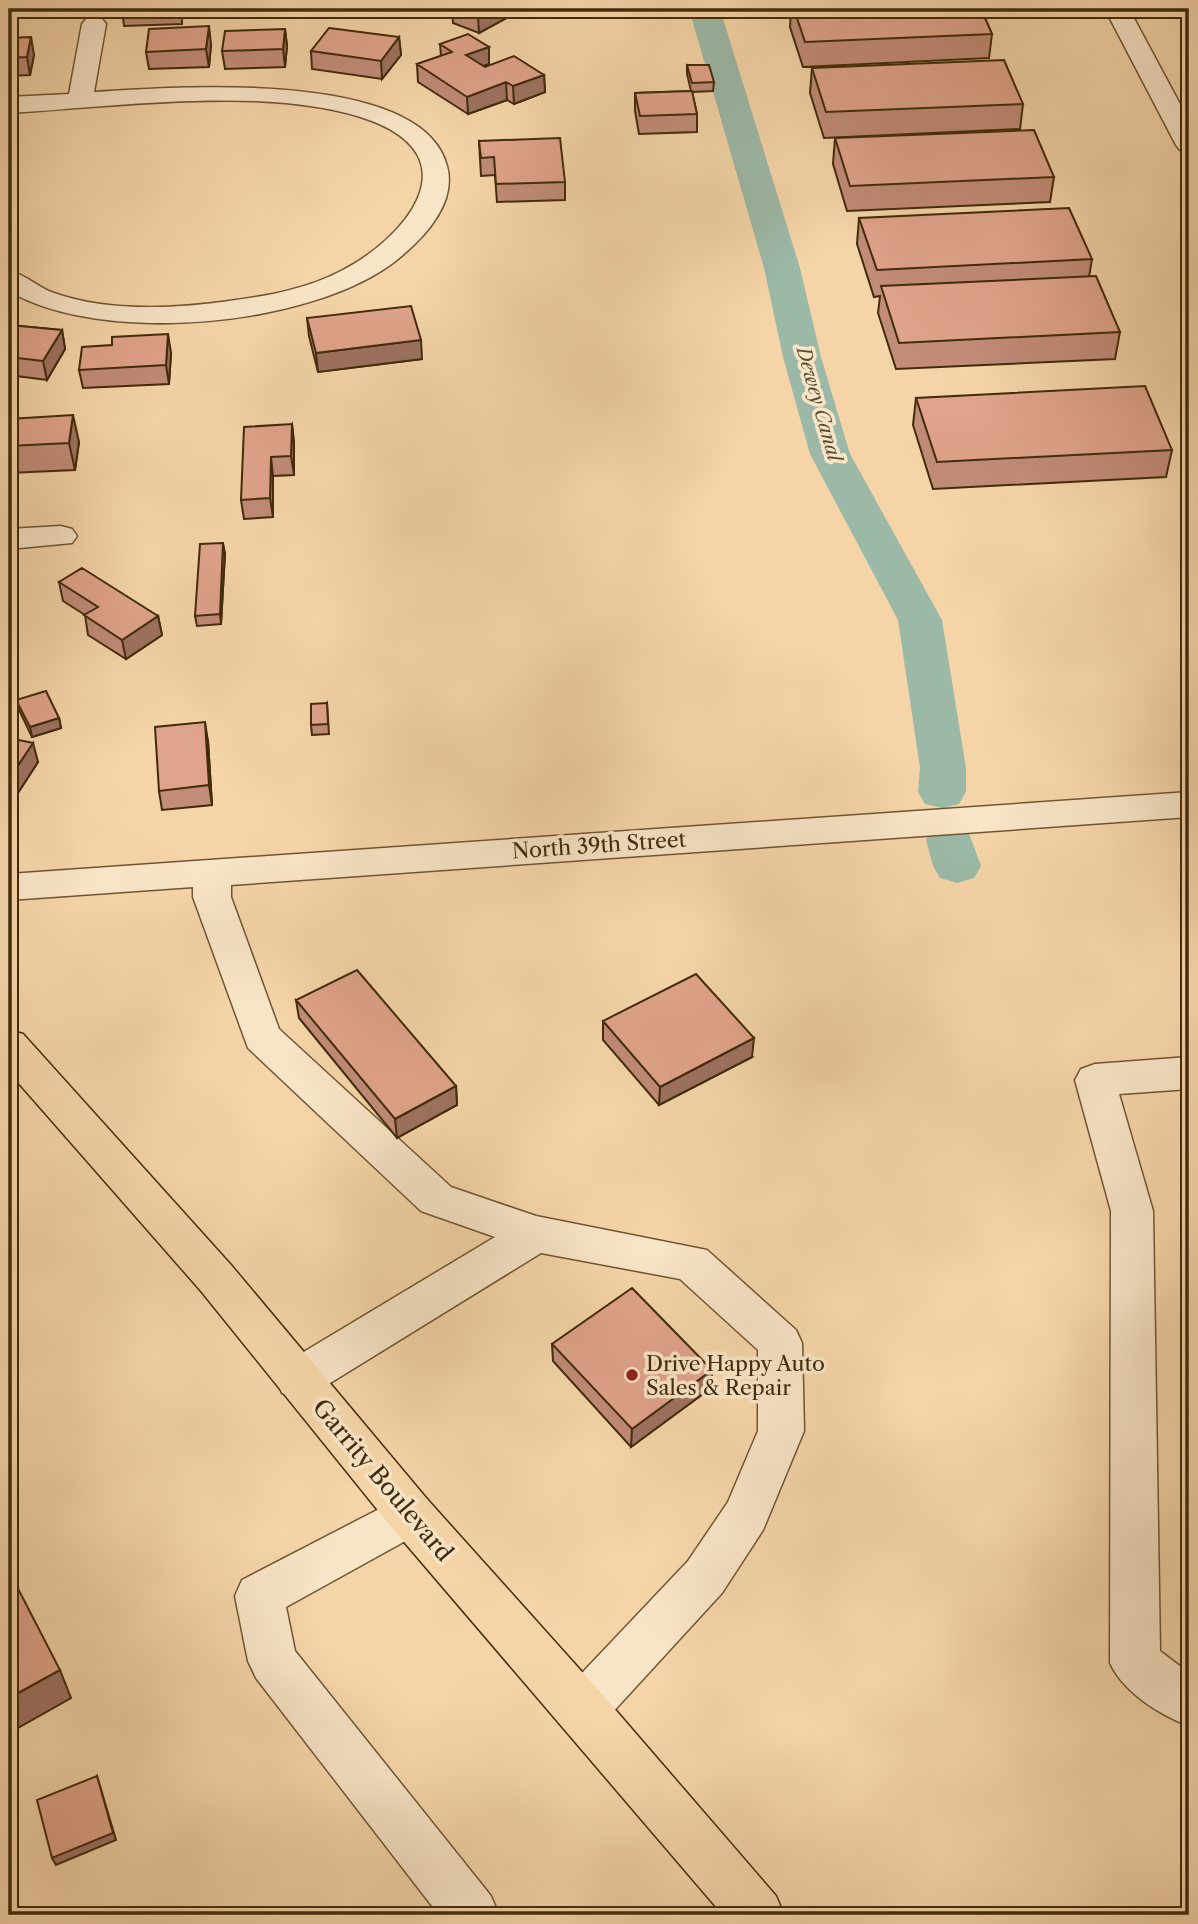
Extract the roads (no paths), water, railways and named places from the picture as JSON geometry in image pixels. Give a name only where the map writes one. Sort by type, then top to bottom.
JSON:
[{"type":"main road","name":"Garrity Boulevard","points":[[9,1045],[216,1278],[410,1514],[582,1709],[757,1915]]},
{"type":"street","points":[[1117,9],[1189,145]]},
{"type":"street","points":[[80,101],[94,24]]},
{"type":"street","points":[[9,105],[188,97],[287,97],[340,104],[396,122],[426,141],[437,163],[438,191],[421,224],[393,248],[352,277],[297,299],[215,312],[102,313],[47,298],[9,279]]},
{"type":"street","points":[[9,539],[61,536]]},
{"type":"street","name":"North 39th Street","points":[[9,887],[1189,804]]},
{"type":"street","points":[[212,872],[212,897],[262,1037],[436,1199],[536,1234],[692,1263],[780,1343],[781,1432],[746,1515],[705,1577],[582,1709]]},
{"type":"street","points":[[1189,1073],[1095,1080],[1132,1211],[1135,1663],[1189,1702]]},
{"type":"street","points":[[298,1379],[536,1234]]},
{"type":"street","points":[[410,1514],[259,1596],[273,1661],[472,1915]]},
{"type":"waterway","name":"Dewey Canal","points":[[704,9],[782,268],[802,357],[830,454],[855,495],[920,620],[943,768],[942,792]]},
{"type":"waterway","name":"Dewey Canal","points":[[950,840],[957,866]]},
{"type":"place","name":"Drive Happy Auto Sales & Repair","points":[[632,1375]]}]
